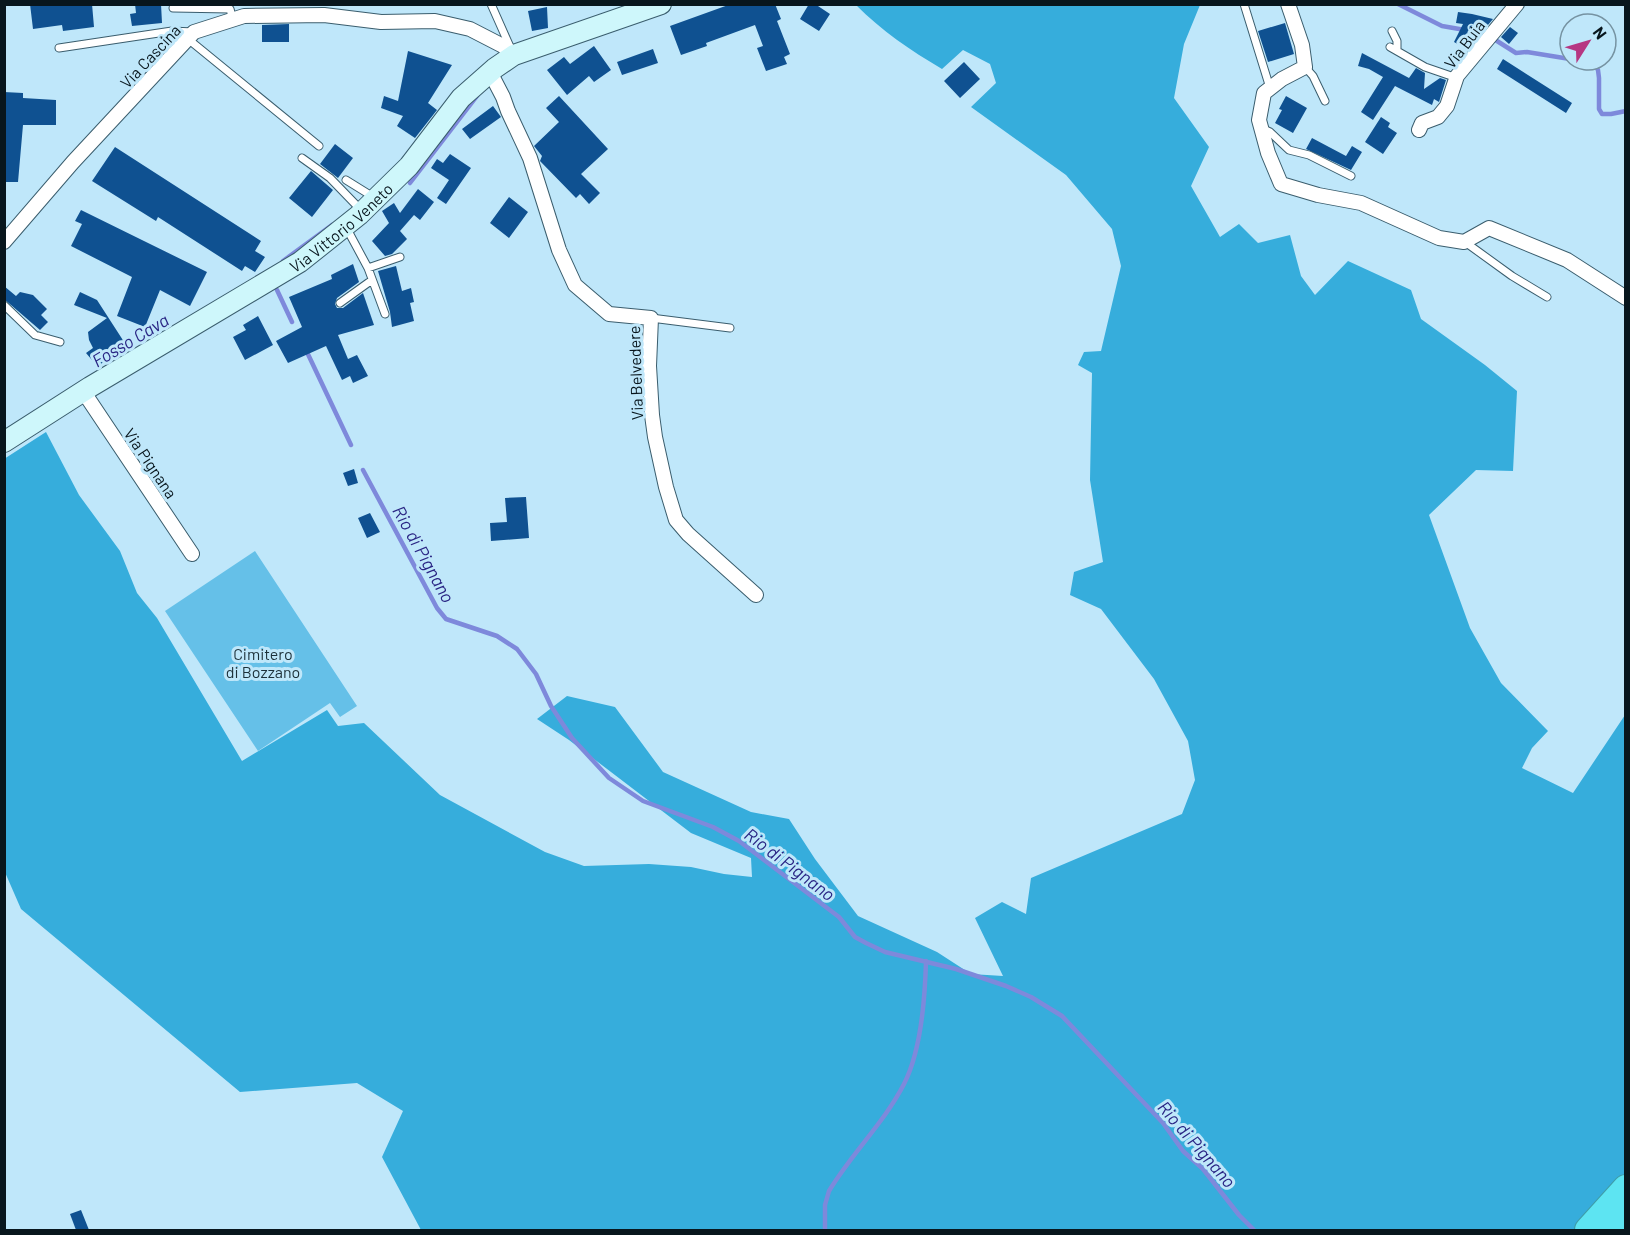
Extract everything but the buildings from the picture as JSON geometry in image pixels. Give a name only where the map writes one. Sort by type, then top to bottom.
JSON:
[{"type":"highway","points":[[1588,1230],[1626,1188]]},
{"type":"highway","points":[[1614,1230],[1626,1216]]},
{"type":"street","name":"Via Vittorio Veneto","points":[[4,442],[83,391],[300,262],[369,205],[409,166],[461,98],[490,72],[514,55],[661,4]]},
{"type":"street","points":[[1288,4],[1302,45],[1305,67],[1282,79],[1264,93],[1259,120],[1268,153],[1281,184],[1318,195],[1361,203],[1440,238],[1464,242],[1490,228],[1567,260],[1626,298]]},
{"type":"street","name":"Via Buia","points":[[1419,130],[1422,123],[1438,117],[1447,106],[1457,78],[1517,4]]},
{"type":"street","name":"Via Cascina","points":[[4,242],[73,162],[191,36],[233,20],[244,16],[324,15],[381,22],[435,21],[470,29],[503,46],[514,55]]},
{"type":"street","name":"Via Belvedere","points":[[490,72],[530,158],[559,250],[575,285],[609,314],[651,318],[652,415],[666,487],[676,520],[688,534],[756,596]]},
{"type":"street","name":"Via Pignana","points":[[83,391],[192,554]]},
{"type":"lane","points":[[491,4],[514,55]]},
{"type":"lane","points":[[1244,4],[1270,88]]},
{"type":"lane","points":[[173,8],[230,9],[233,20]]},
{"type":"lane","points":[[58,48],[172,31],[191,36],[319,146]]},
{"type":"lane","points":[[1392,31],[1397,41],[1393,49],[1425,67],[1457,78]]},
{"type":"lane","points":[[1305,67],[1313,75],[1325,101]]},
{"type":"lane","points":[[1261,128],[1270,132],[1289,150],[1309,155],[1351,176]]},
{"type":"lane","points":[[302,158],[369,205]]},
{"type":"lane","points":[[346,180],[369,205]]},
{"type":"lane","points":[[345,226],[368,268],[385,314]]},
{"type":"lane","points":[[1464,242],[1512,276],[1547,297]]},
{"type":"lane","points":[[368,268],[400,257]]},
{"type":"lane","points":[[340,303],[372,280]]},
{"type":"lane","points":[[4,305],[35,335],[60,342]]},
{"type":"lane","points":[[651,318],[730,328]]},
{"type":"green space","name":"Cimitero di Bozzano","points":[[255,551],[357,706],[340,717],[330,703],[258,751],[165,611]]},
{"type":"shaded area","points":[[856,5],[1200,5],[1184,44],[1174,98],[1209,147],[1191,186],[1220,237],[1239,224],[1258,243],[1290,235],[1301,276],[1315,295],[1348,261],[1411,290],[1421,319],[1517,391],[1513,471],[1476,470],[1429,515],[1470,628],[1501,683],[1548,731],[1532,748],[1522,768],[1573,793],[1625,715],[1625,1230],[421,1230],[382,1157],[403,1111],[357,1083],[240,1092],[21,909],[4,870],[4,459],[46,432],[79,495],[120,551],[137,593],[157,618],[242,761],[327,710],[338,726],[364,723],[440,795],[545,852],[584,866],[649,864],[691,867],[752,877],[751,858],[691,833],[569,740],[537,719],[567,696],[615,707],[663,772],[751,812],[789,819],[815,859],[858,916],[937,952],[971,974],[1003,976],[975,918],[1002,902],[1026,914],[1031,878],[1182,814],[1195,780],[1188,741],[1154,679],[1101,609],[1070,595],[1074,572],[1103,562],[1090,480],[1092,373],[1078,365],[1084,352],[1101,351],[1121,266],[1112,229],[1066,175],[971,107],[996,83],[990,64],[963,50],[942,69],[897,40]]},
{"type":"waterway","points":[[1398,4],[1442,26],[1465,30]]},
{"type":"waterway","points":[[1477,32],[1516,53],[1527,52],[1558,57]]},
{"type":"waterway","points":[[1598,72],[1599,109],[1602,114],[1626,111]]},
{"type":"waterway","points":[[410,183],[477,96]]},
{"type":"waterway","points":[[283,261],[332,225]]},
{"type":"waterway","name":"Rio di Pignano","points":[[277,290],[292,322]]},
{"type":"waterway","name":"Rio di Pignano","points":[[306,350],[351,445]]},
{"type":"waterway","name":"Rio di Pignano","points":[[363,470],[437,608],[446,619],[497,636],[517,649],[536,674],[551,706],[572,738],[609,778],[643,801],[713,827],[739,841],[839,917],[855,937],[866,943],[885,952],[956,969],[1006,986],[1031,997],[1062,1016],[1163,1123],[1183,1151],[1203,1169],[1239,1215],[1254,1230]]},
{"type":"waterway","points":[[825,1230],[825,1205],[829,1191],[887,1112],[910,1071],[921,1024],[926,961]]},
{"type":"water label","name":"Fosso Cava","points":[[130,340]]}]
